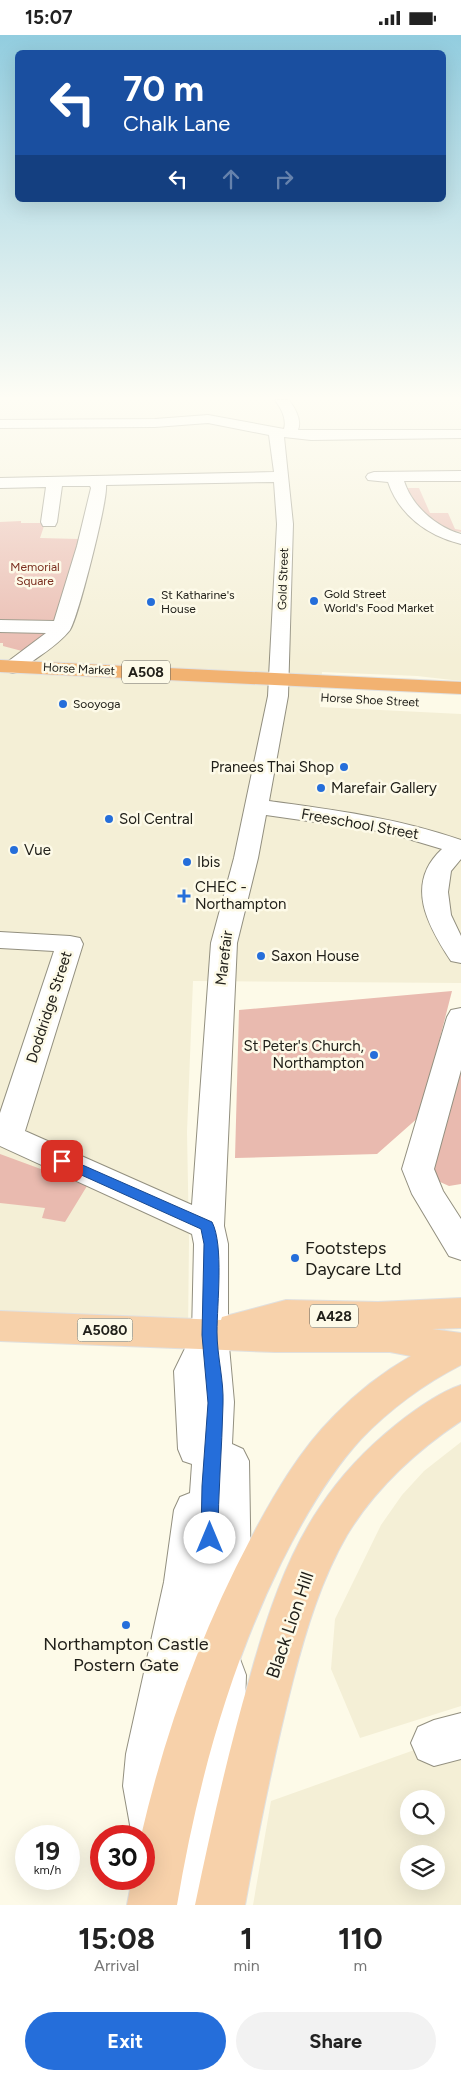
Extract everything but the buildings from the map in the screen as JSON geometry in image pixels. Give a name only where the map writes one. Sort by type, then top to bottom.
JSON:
[{"type":"highway","name":"Horse Market","points":[[7,666],[279,687]]},
{"type":"highway","points":[[7,666],[28,675],[98,682],[112,688]]},
{"type":"highway","name":"Horse Market","points":[[0,683],[112,688],[279,687]]},
{"type":"highway","name":"Horse Shoe Street","points":[[279,687],[461,688]]},
{"type":"highway","name":"Horse Shoe Street","points":[[279,687],[461,704]]},
{"type":"main road","name":"A428","points":[[210,1335],[286,1315],[378,1317],[461,1313]]},
{"type":"main road","name":"A5080","points":[[0,1326],[210,1335]]},
{"type":"main road","name":"A428","points":[[210,1335],[390,1337],[460,1349]]},
{"type":"main road","points":[[152,1905],[160,1855],[184,1757],[202,1703],[227,1635],[259,1563],[290,1507],[322,1459],[348,1427],[415,1372],[460,1349]]},
{"type":"main road","name":"Black Lion Hill","points":[[220,1905],[234,1830],[258,1728],[282,1639],[316,1551],[348,1500],[393,1449],[461,1401]]},
{"type":"street","points":[[48,522],[54,487]]},
{"type":"street","points":[[7,666],[53,638],[62,627],[86,546],[99,487]]},
{"type":"street","name":"Gold Street","points":[[279,687],[285,524],[283,487]]},
{"type":"street","points":[[399,487],[413,511],[447,535],[461,539]]},
{"type":"street","points":[[0,625],[62,627]]},
{"type":"street","name":"Marefair","points":[[207,1226],[224,943],[246,858],[279,687]]},
{"type":"street","name":"Freeschool Street","points":[[256,806],[385,825],[421,834],[461,849]]},
{"type":"street","points":[[461,849],[453,852],[443,860],[437,874],[435,892],[442,924],[461,955]]},
{"type":"street","name":"Doddridge Street","points":[[0,940],[70,944],[4,1135]]},
{"type":"street","points":[[461,1017],[418,1169],[428,1194],[461,1247]]},
{"type":"street","points":[[4,1135],[207,1226],[211,1244],[210,1335],[216,1403],[210,1486],[209,1573],[202,1703]]},
{"type":"street","points":[[200,1905],[221,1737],[230,1584],[231,1371],[210,1335]]},
{"type":"street","points":[[160,1855],[146,1786],[148,1755],[185,1582],[193,1523],[198,1455],[193,1371],[210,1335]]},
{"type":"shaded area","points":[[0,487],[461,487],[461,681],[417,676],[322,672],[320,707],[461,714],[461,983],[193,981],[187,1132],[188,1334],[0,1326]]},
{"type":"shaded area","points":[[461,1442],[461,1706],[360,1738],[331,1669],[335,1619],[381,1525],[402,1495],[424,1471]]},
{"type":"shaded area","points":[[461,1736],[461,1905],[253,1905],[271,1801],[434,1743]]},
{"type":"green space","points":[[405,488],[419,488],[430,513],[448,513],[455,529],[461,530],[461,532],[443,527],[428,517]]},
{"type":"green space","name":"Memorial Square","points":[[21,521],[21,523],[45,523],[40,538],[79,539],[58,622],[0,621],[0,522]]},
{"type":"green space","points":[[0,628],[44,631],[46,633],[22,651],[3,646],[3,643],[0,643]]},
{"type":"green space","points":[[452,991],[420,1116],[377,1154],[235,1158],[239,1010]]},
{"type":"green space","points":[[461,1048],[461,1184],[449,1186],[438,1181],[429,1161]]},
{"type":"green space","points":[[0,1154],[87,1186],[65,1222],[42,1218],[45,1208],[0,1203]]},
{"type":"place","name":"Gold Street World's Food Market","points":[[314,601]]},
{"type":"place","name":"St Katharine's House","points":[[151,602]]},
{"type":"place","name":"Sooyoga","points":[[63,704]]},
{"type":"place","name":"Pranees Thai Shop","points":[[344,767]]},
{"type":"place","name":"Marefair Gallery","points":[[321,788]]},
{"type":"place","name":"Sol Central","points":[[109,819]]},
{"type":"place","name":"Vue","points":[[14,850]]},
{"type":"place","name":"Ibis","points":[[187,862]]},
{"type":"place","name":"CHEC - Northampton","points":[[184,896]]},
{"type":"place","name":"Saxon House","points":[[261,956]]},
{"type":"place","name":"St Peter's Church, Northampton","points":[[374,1055]]},
{"type":"place","name":"Footsteps Daycare Ltd","points":[[295,1258]]},
{"type":"place","name":"Northampton Castle Postern Gate","points":[[126,1625]]},
{"type":"route","points":[[62,1161],[207,1226],[211,1244],[210,1335],[216,1403],[210,1486],[210,1538]]}]
